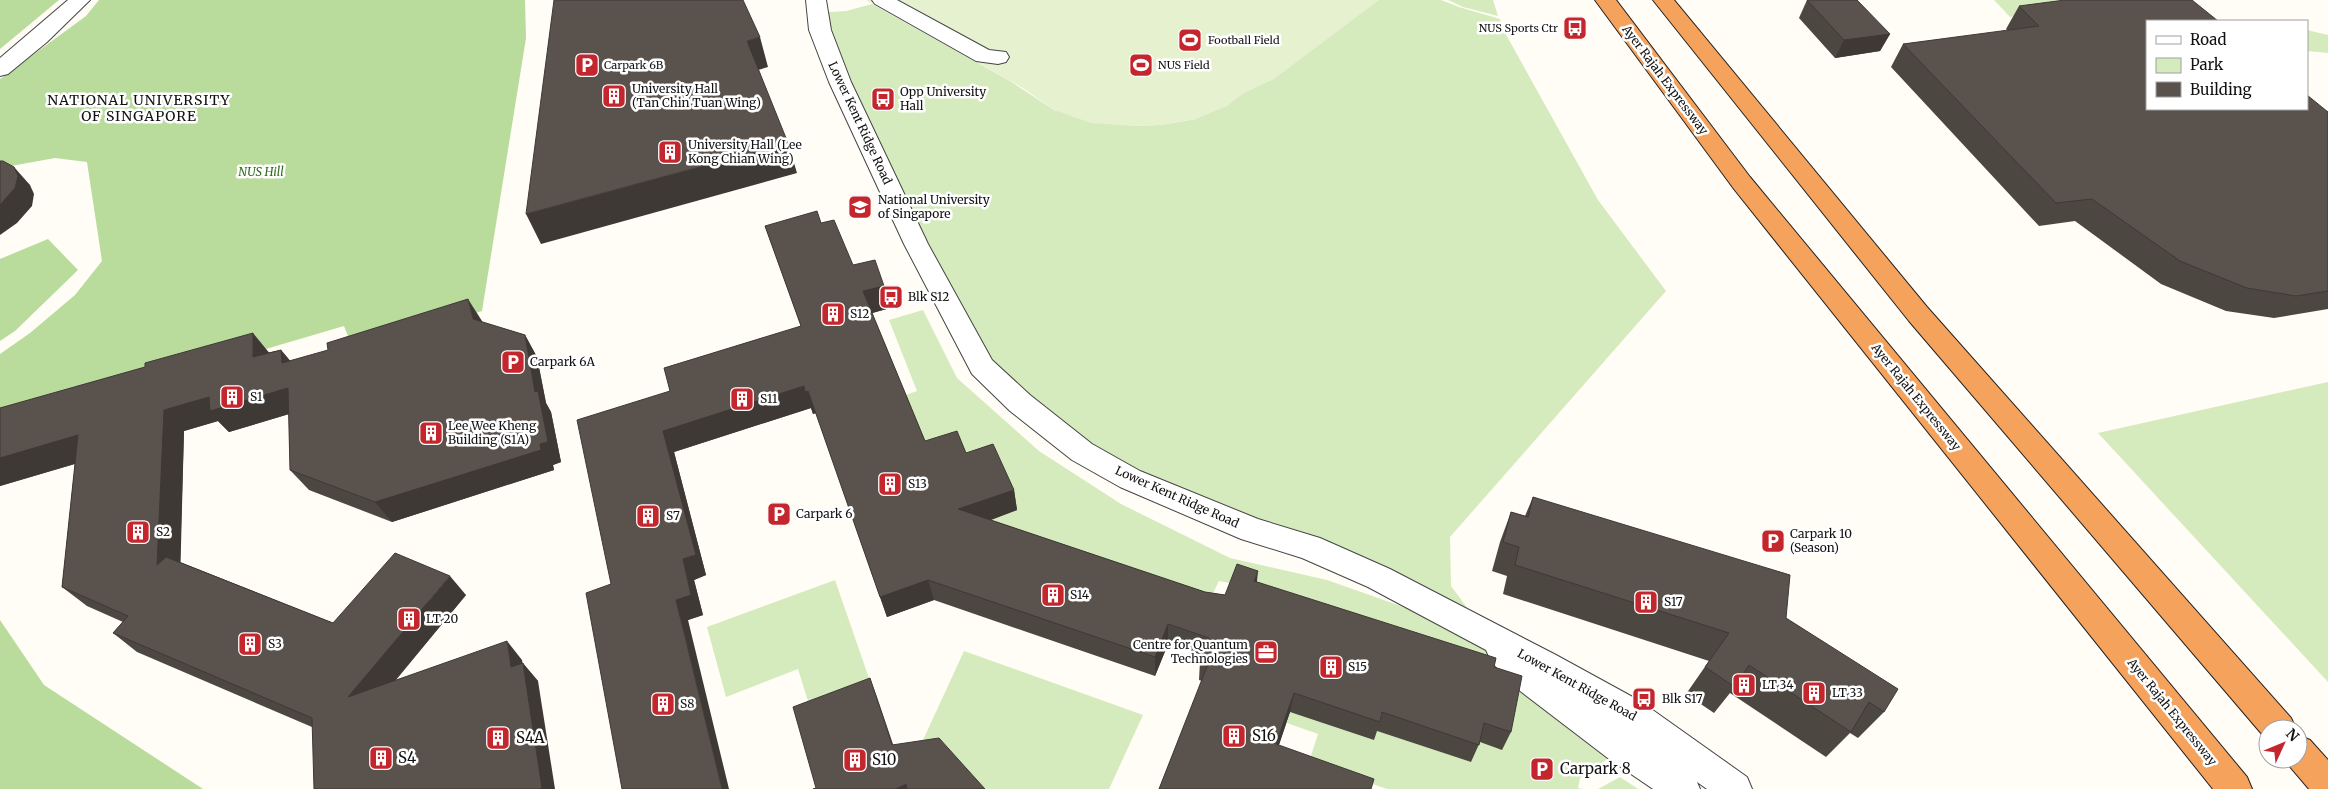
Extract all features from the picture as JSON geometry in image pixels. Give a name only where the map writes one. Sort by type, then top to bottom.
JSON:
[{"type":"highway","name":"Ayer Rajah Expressway","points":[[1605,0],[1742,183],[2235,789]]},
{"type":"highway","points":[[1663,0],[1918,314],[2270,719]]},
{"type":"highway","points":[[2308,763],[2328,786]]},
{"type":"street","points":[[0,68],[39,37],[80,0]]},
{"type":"street","name":"Lower Kent Ridge Road","points":[[818,0],[820,30],[840,82],[916,244],[982,367],[1020,403],[1082,452],[1130,479],[1252,530],[1309,548],[1379,578],[1545,665],[1628,712],[1735,789]]},
{"type":"street","points":[[882,0],[984,56],[998,56]]},
{"type":"street","name":"Lower Kent Ridge Road","points":[[1489,637],[1522,674],[1621,748],[1683,789]]},
{"type":"green space","points":[[0,0],[59,0],[0,49]]},
{"type":"green space","name":"NUS Hill","points":[[99,0],[525,0],[526,38],[482,311],[354,351],[344,326],[0,427],[0,354],[30,333],[75,295],[102,261],[87,162],[55,158],[0,168],[0,79],[86,16]]},
{"type":"green space","name":"NUS Field","points":[[866,0],[1379,0],[1274,79],[1244,93],[1227,106],[1196,119],[1160,125],[1133,126],[1091,123],[1054,110],[1023,88]]},
{"type":"green space","points":[[1366,0],[1441,0],[1500,19],[1504,31],[1598,200],[1666,291],[1450,537],[1451,586],[1489,637],[1609,758],[1580,778],[1578,788],[1583,789],[1387,789],[1309,762],[1318,734],[1287,723],[1290,712],[1377,731],[1471,762],[1235,584],[1219,581],[1204,612],[970,532],[903,396],[917,391],[889,320],[923,310],[957,378],[1039,451],[1121,504],[1230,558],[1327,580],[1483,635],[1060,436],[982,367],[816,13],[846,11],[872,4],[1010,81],[1054,110],[1133,126],[1160,125],[1196,119]]},
{"type":"green space","points":[[1448,0],[1493,0],[1498,16],[1463,7]]},
{"type":"green space","points":[[1994,0],[2081,0],[2088,6],[2010,17]]},
{"type":"green space","points":[[2308,30],[2328,35],[2328,53],[2308,51]]},
{"type":"green space","points":[[48,239],[78,270],[15,331],[0,341],[0,259]]},
{"type":"green space","points":[[2328,382],[2328,682],[2098,433]]},
{"type":"green space","points":[[835,580],[872,687],[811,711],[798,669],[726,697],[707,627]]},
{"type":"green space","points":[[0,620],[44,685],[203,789],[0,789]]},
{"type":"green space","points":[[964,651],[1143,715],[1109,789],[952,789],[948,787],[923,740]]},
{"type":"green space","points":[[1620,777],[1638,789],[1598,789]]},
{"type":"building","points":[[554,0],[743,0],[760,37],[747,41],[788,143],[526,214]]},
{"type":"building","points":[[1807,0],[1857,0],[1890,34],[1844,40]]},
{"type":"building","points":[[2065,0],[2192,0],[2217,20],[2146,20],[2146,110],[2308,110],[2308,96],[2328,112],[2328,291],[2296,296],[2247,288],[2180,261],[2092,199],[2056,203],[1903,44],[2039,26],[2019,6]]},
{"type":"building","points":[[0,161],[14,167],[18,176],[15,188],[0,205]]},
{"type":"building","points":[[817,211],[821,223],[834,220],[853,265],[875,260],[884,286],[863,291],[925,441],[957,431],[966,453],[993,444],[1014,490],[958,509],[1205,592],[1225,595],[1237,564],[1258,571],[1254,581],[1496,658],[1494,667],[1522,676],[1511,732],[1484,723],[1479,745],[1382,712],[1380,722],[1294,693],[1276,744],[1374,779],[1371,789],[1159,789],[1208,664],[1200,661],[1209,638],[1168,624],[1155,657],[928,580],[880,597],[808,391],[805,392],[804,386],[663,431],[696,555],[683,559],[691,595],[676,600],[722,789],[622,789],[586,593],[611,584],[577,420],[670,391],[664,368],[801,326],[765,226]]},
{"type":"building","points":[[468,299],[473,319],[525,335],[535,392],[538,391],[548,442],[540,444],[541,450],[375,502],[290,470],[288,388],[210,411],[209,397],[164,410],[157,565],[166,557],[333,623],[395,553],[450,576],[348,697],[507,641],[511,667],[523,663],[542,788],[314,789],[312,718],[113,633],[128,616],[62,587],[78,435],[0,458],[0,408],[145,367],[145,363],[253,333],[253,357],[281,350],[282,363],[328,350],[327,343]]},
{"type":"building","points":[[1533,497],[1790,575],[1786,618],[1898,689],[1884,712],[1869,702],[1851,732],[1749,665],[1735,687],[1705,667],[1729,633],[1515,565],[1519,547],[1503,542],[1511,512],[1528,517]]},
{"type":"building","points":[[870,678],[892,745],[939,738],[985,789],[907,789],[906,784],[895,789],[813,789],[816,788],[793,707]]},
{"type":"place","name":"NUS Sports Ctr","points":[[1575,28]]},
{"type":"place","name":"Football Field","points":[[1190,40]]},
{"type":"place","name":"Carpark 6B","points":[[587,65]]},
{"type":"place","name":"NUS Field","points":[[1141,65]]},
{"type":"place","name":"University Hall (Tan Chin Tuan Wing)","points":[[614,96]]},
{"type":"place","name":"Opp University Hall","points":[[883,99]]},
{"type":"place","name":"University Hall (Lee Kong Chian Wing)","points":[[670,152]]},
{"type":"place","name":"National University of Singapore","points":[[860,207]]},
{"type":"place","name":"Blk S12","points":[[891,297]]},
{"type":"place","name":"S12","points":[[833,314]]},
{"type":"place","name":"Carpark 6A","points":[[513,362]]},
{"type":"place","name":"S1","points":[[232,397]]},
{"type":"place","name":"S11","points":[[742,399]]},
{"type":"place","name":"Lee Wee Kheng Building (S1A)","points":[[431,433]]},
{"type":"place","name":"S13","points":[[890,484]]},
{"type":"place","name":"Carpark 6","points":[[779,514]]},
{"type":"place","name":"S7","points":[[648,516]]},
{"type":"place","name":"S2","points":[[138,532]]},
{"type":"place","name":"Carpark 10 (Season)","points":[[1773,541]]},
{"type":"place","name":"S14","points":[[1053,595]]},
{"type":"place","name":"S17","points":[[1646,602]]},
{"type":"place","name":"LT 20","points":[[409,619]]},
{"type":"place","name":"S3","points":[[250,644]]},
{"type":"place","name":"Centre for Quantum Technologies","points":[[1266,652]]},
{"type":"place","name":"S15","points":[[1331,667]]},
{"type":"place","name":"LT 34","points":[[1744,685]]},
{"type":"place","name":"LT 33","points":[[1814,693]]},
{"type":"place","name":"Blk S17","points":[[1644,699]]},
{"type":"place","name":"S8","points":[[663,704]]},
{"type":"place","name":"S16","points":[[1234,736]]},
{"type":"place","name":"S4A","points":[[498,738]]},
{"type":"place","name":"S4","points":[[381,758]]},
{"type":"place","name":"S10","points":[[855,760]]},
{"type":"place","name":"Carpark 8","points":[[1542,769]]},
{"type":"district","name":"NATIONAL UNIVERSITY OF SINGAPORE","points":[[139,108]]}]
